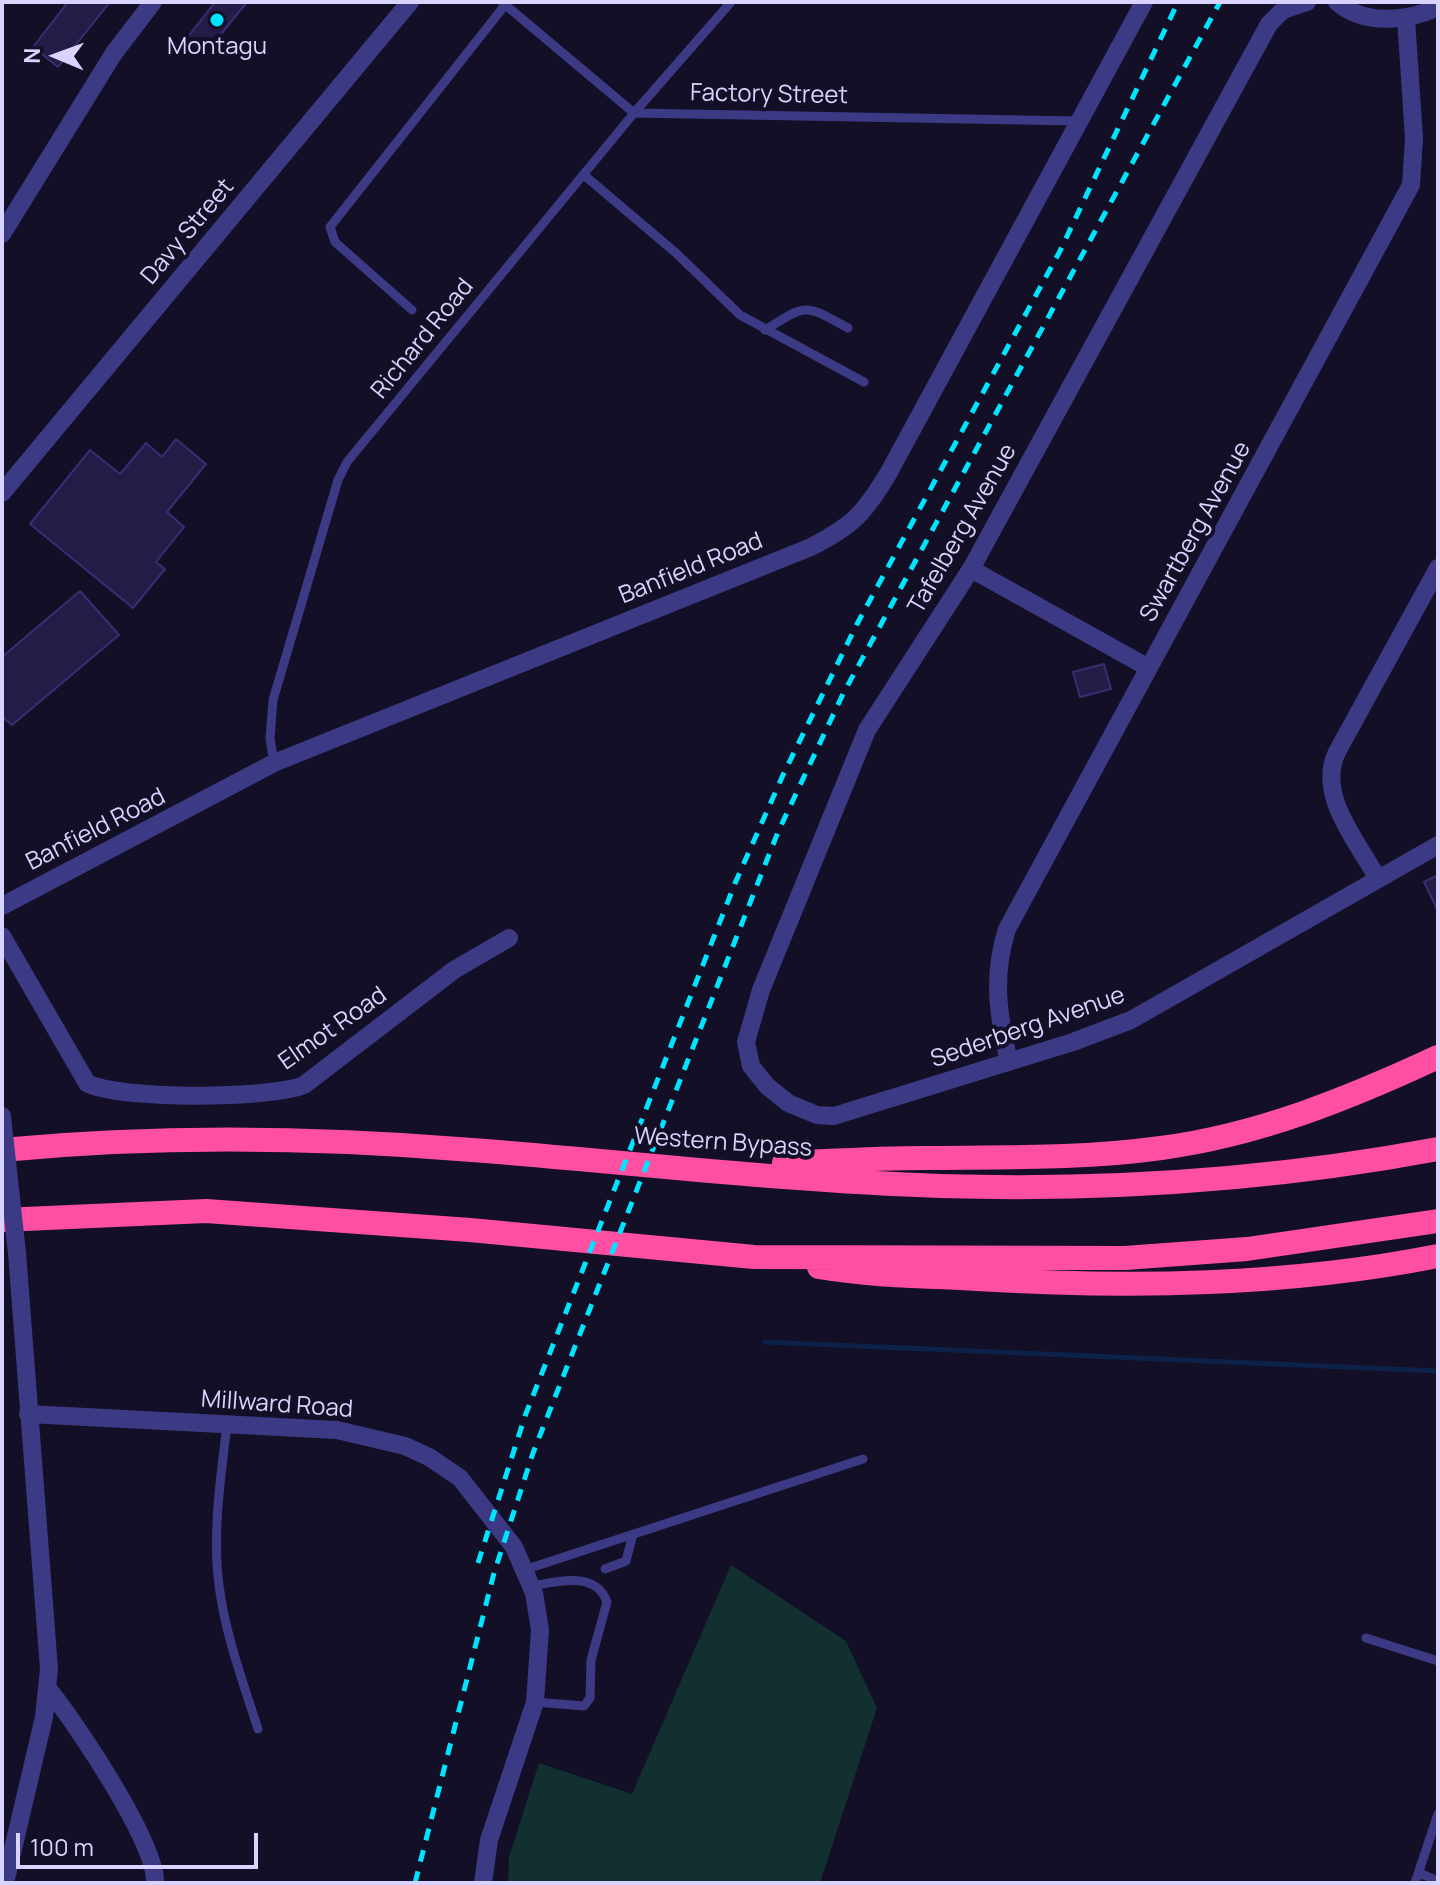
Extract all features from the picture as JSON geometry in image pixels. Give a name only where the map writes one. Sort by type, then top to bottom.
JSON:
[{"type":"highway","points":[[662,1167],[922,1158],[1051,1159],[1163,1148],[1256,1128],[1311,1110],[1438,1057]]},
{"type":"highway","name":"Western Bypass","points":[[2,1150],[104,1141],[215,1139],[408,1146],[939,1186],[1065,1187],[1262,1176],[1438,1149]]},
{"type":"highway","points":[[2,1220],[206,1211],[754,1257],[850,1272],[1053,1283],[1169,1284],[1349,1271],[1438,1256]]},
{"type":"highway","points":[[754,1257],[1125,1258],[1247,1249],[1438,1221]]},
{"type":"street","points":[[2,234],[114,53],[153,2]]},
{"type":"street","name":"Davy Street","points":[[2,493],[410,2]]},
{"type":"street","name":"Banfield Road","points":[[2,906],[274,763],[811,547],[850,526],[865,510],[888,474],[1144,2]]},
{"type":"street","name":"Tafelberg Avenue","points":[[788,1103],[759,1076],[746,1050],[761,990],[867,730],[971,569],[1269,24],[1283,10],[1307,2]]},
{"type":"street","points":[[1337,2],[1352,11],[1406,19],[1438,7]]},
{"type":"street","name":"Swartberg Avenue","points":[[1009,1062],[996,990],[998,959],[1007,929],[1408,194],[1413,173],[1414,138],[1406,19]]},
{"type":"street","points":[[1378,879],[1334,798],[1330,786],[1332,763],[1438,568]]},
{"type":"street","points":[[971,569],[1149,668]]},
{"type":"street","name":"Sederberg Avenue","points":[[788,1103],[817,1115],[849,1114],[1131,1020],[1438,845]]},
{"type":"street","name":"Elmot Road","points":[[2,936],[80,1075],[96,1088],[221,1094],[280,1092],[296,1088],[454,970],[509,938]]},
{"type":"street","points":[[2,1116],[17,1253],[49,1690],[5,1883]]},
{"type":"street","name":"Millward Road","points":[[28,1414],[337,1430],[405,1446],[429,1457],[460,1478],[514,1547],[527,1578],[540,1630],[535,1702],[489,1840],[483,1883]]},
{"type":"street","points":[[49,1690],[73,1721],[136,1830],[151,1858],[155,1883]]},
{"type":"lane","name":"Richard Road","points":[[274,763],[270,739],[273,700],[341,473],[634,113],[731,2]]},
{"type":"lane","points":[[412,310],[335,242],[330,227],[504,4],[634,113]]},
{"type":"lane","name":"Factory Street","points":[[634,113],[1077,121]]},
{"type":"lane","points":[[584,175],[676,253],[723,302],[765,330],[864,382]]},
{"type":"lane","points":[[765,330],[801,308],[813,309],[848,328]]},
{"type":"lane","points":[[227,1424],[218,1495],[219,1586],[235,1657],[258,1729]]},
{"type":"lane","points":[[527,1578],[633,1534],[863,1459]]},
{"type":"lane","points":[[605,1569],[630,1556],[633,1534]]},
{"type":"lane","points":[[527,1578],[584,1581],[596,1586],[607,1602],[591,1660],[590,1698],[584,1706],[576,1707],[535,1702]]},
{"type":"lane","points":[[1366,1638],[1438,1661]]},
{"type":"lane","points":[[1415,1883],[1438,1814]]},
{"type":"lane","points":[[1419,1873],[1438,1881]]},
{"type":"green space","points":[[731,1565],[846,1641],[877,1708],[820,1883],[508,1883],[509,1857],[539,1763],[632,1794]]},
{"type":"building","points":[[68,2],[110,2],[58,67],[33,47]]},
{"type":"building","name":"Montagu","points":[[215,2],[247,2],[206,53],[187,38]]},
{"type":"building","points":[[176,439],[206,464],[167,512],[184,527],[156,562],[165,569],[133,608],[30,524],[90,450],[120,474],[146,443],[162,457]]},
{"type":"building","points":[[80,591],[119,635],[12,725],[2,717],[2,657]]},
{"type":"building","points":[[1104,664],[1111,689],[1080,697],[1073,672]]},
{"type":"building","points":[[1438,875],[1438,911],[1424,882]]},
{"type":"waterway","points":[[765,1342],[1438,1371]]},
{"type":"railway","points":[[478,1563],[525,1416],[736,881],[783,775],[857,624],[1060,251],[1178,2]]},
{"type":"railway","points":[[415,1883],[494,1573],[533,1453],[778,832],[843,694],[1220,2]]},
{"type":"place","name":"Montagu","points":[[217,20]]}]
